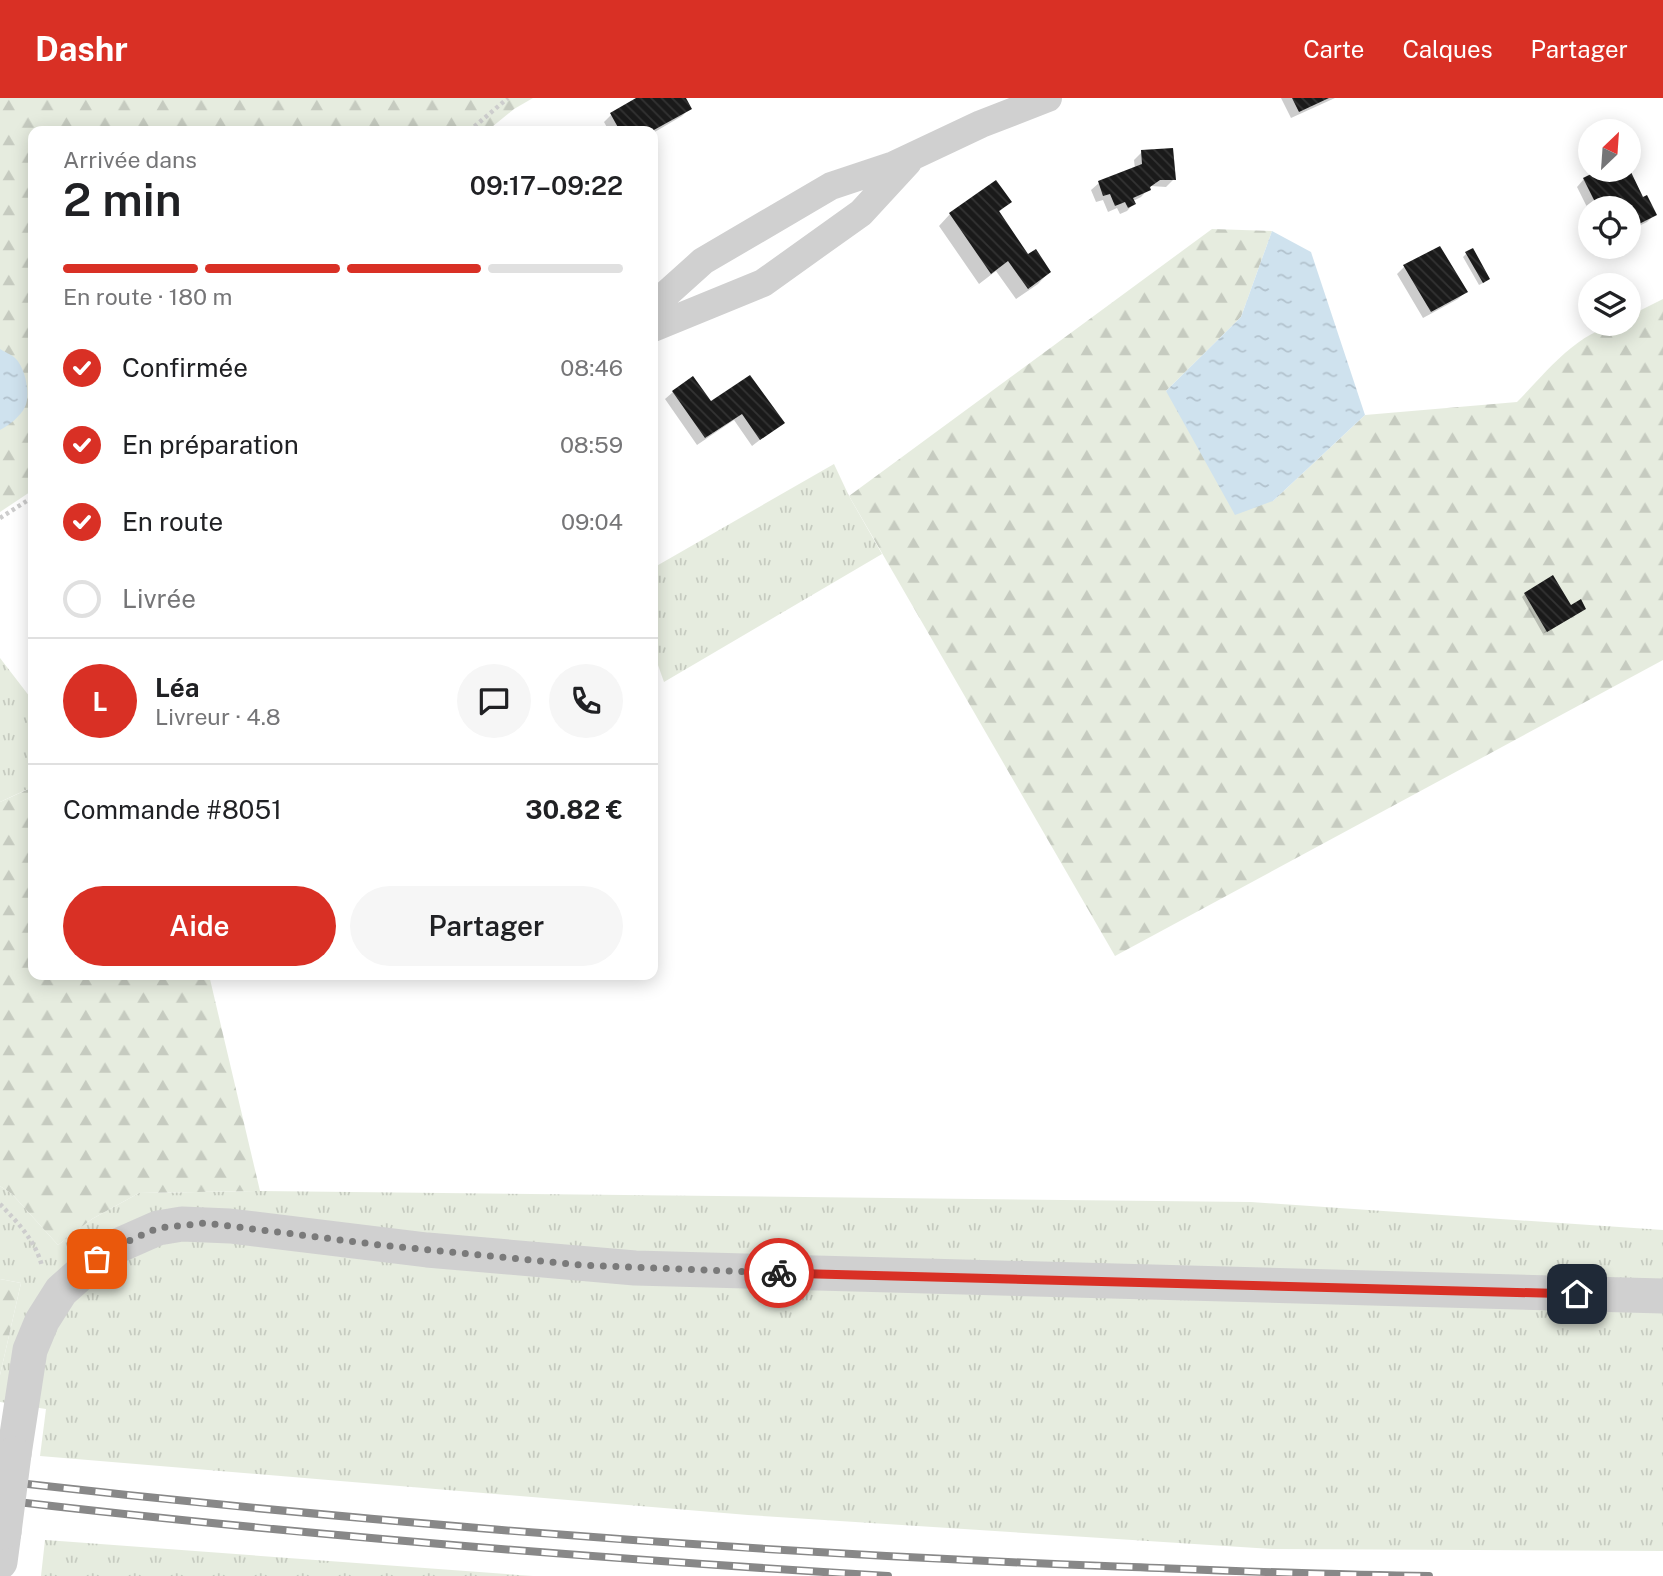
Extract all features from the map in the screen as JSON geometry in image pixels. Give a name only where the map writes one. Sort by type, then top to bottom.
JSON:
[{"type":"street","points":[[658,302],[703,261],[831,186],[912,157],[981,124],[1048,98]]},
{"type":"street","points":[[658,326],[763,283],[861,213],[912,157]]},
{"type":"street","points":[[2,1547],[30,1350],[51,1306],[75,1278],[115,1247],[158,1228],[206,1223],[427,1250],[635,1268],[1663,1296]]},
{"type":"path","points":[[475,126],[508,98]]},
{"type":"path","points":[[0,519],[28,500]]},
{"type":"path","points":[[0,1204],[25,1231],[39,1254],[51,1306]]},
{"type":"green space","points":[[0,98],[533,98],[493,126],[28,126],[28,493],[0,512]]},
{"type":"green space","points":[[1212,229],[1272,231],[1241,317],[1166,391],[1273,501],[1365,415],[1517,402],[1567,351],[1589,336],[1641,336],[1641,310],[1663,299],[1663,660],[1115,956],[849,496]]},
{"type":"green space","points":[[834,464],[882,554],[664,682],[658,665],[658,565]]},
{"type":"green space","points":[[0,658],[28,694],[28,789],[0,802]]},
{"type":"green space","points":[[28,789],[28,980],[210,980],[260,1191],[139,1193],[92,1219],[58,1245],[12,1194],[0,1186],[0,802]]},
{"type":"green space","points":[[0,1186],[12,1194],[58,1245],[92,1219],[139,1193],[260,1191],[1251,1202],[1663,1230],[1663,1551],[1272,1549],[748,1515],[40,1456],[46,1409],[0,1402],[0,1375],[21,1283],[0,1279]]},
{"type":"green space","points":[[0,1279],[21,1283],[0,1375]]},
{"type":"green space","points":[[46,1540],[533,1576],[41,1576]]},
{"type":"water","points":[[1272,231],[1311,252],[1365,415],[1273,501],[1235,515],[1166,391],[1241,317]]},
{"type":"water","points":[[0,349],[19,362],[27,388],[27,402],[20,414],[0,430]]},
{"type":"building","points":[[636,98],[686,98],[692,109],[658,128],[617,126],[610,113]]},
{"type":"building","points":[[1292,98],[1329,98],[1299,112]]},
{"type":"building","points":[[1173,148],[1176,180],[1160,180],[1150,187],[1151,190],[1133,198],[1136,204],[1128,208],[1125,202],[1115,206],[1110,194],[1103,196],[1098,181],[1142,164],[1141,150]]},
{"type":"building","points":[[996,180],[1012,202],[999,211],[1028,254],[1036,249],[1051,272],[1028,289],[1008,261],[991,274],[949,213]]},
{"type":"building","points":[[1585,182],[1636,182],[1643,197],[1647,195],[1657,215],[1641,223],[1641,196],[1592,196]]},
{"type":"building","points":[[1440,246],[1468,292],[1431,312],[1403,265]]},
{"type":"building","points":[[1473,248],[1490,279],[1483,283],[1465,252]]},
{"type":"building","points":[[750,375],[785,423],[760,440],[742,414],[705,438],[672,391],[693,376],[711,401]]},
{"type":"building","points":[[1553,575],[1571,605],[1581,599],[1586,609],[1547,632],[1524,593]]},
{"type":"railway","points":[[0,1481],[414,1523],[690,1544],[967,1560],[1429,1576]]},
{"type":"railway","points":[[0,1500],[444,1544],[888,1576]]},
{"type":"way so far","points":[[97,1259],[115,1247],[158,1228],[206,1223],[380,1245],[580,1265],[779,1273]]},
{"type":"route","points":[[779,1273],[1577,1294]]}]
